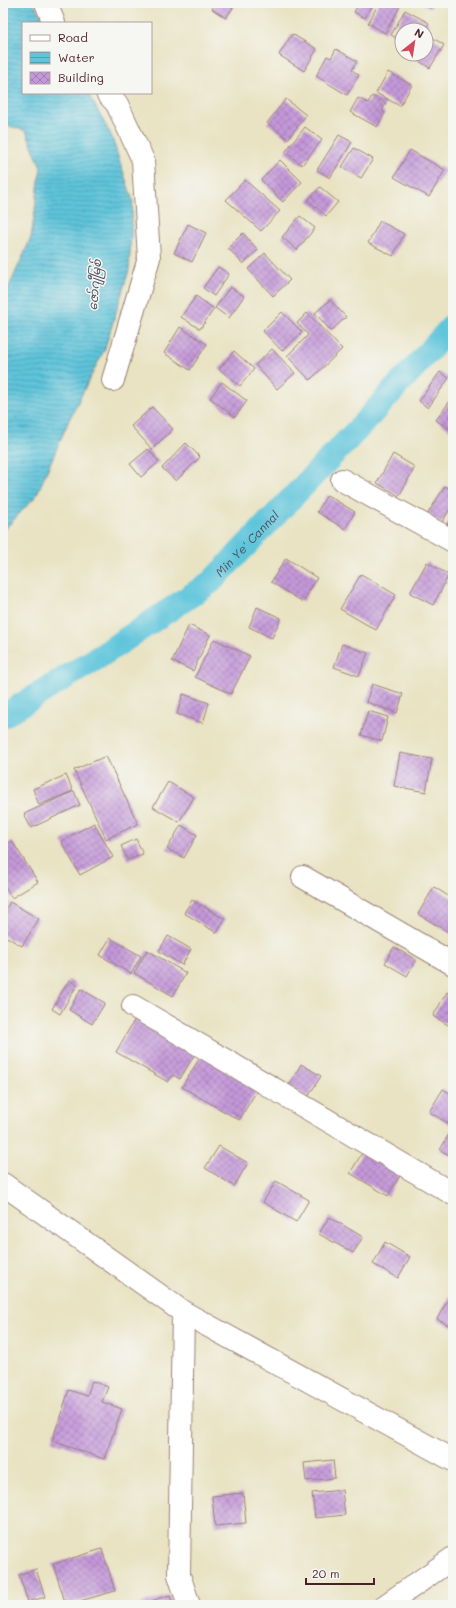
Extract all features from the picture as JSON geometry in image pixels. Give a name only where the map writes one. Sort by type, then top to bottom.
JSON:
[{"type":"street","points":[[46,3],[54,22]]},
{"type":"street","points":[[107,94],[117,104],[143,160],[149,258],[113,380]]},
{"type":"street","points":[[342,480],[453,541]]},
{"type":"street","points":[[302,877],[453,964]]},
{"type":"street","points":[[133,1006],[453,1194]]},
{"type":"street","points":[[3,1184],[183,1312],[453,1460]]},
{"type":"street","points":[[183,1312],[179,1575],[189,1605]]},
{"type":"street","points":[[386,1605],[453,1558]]},
{"type":"water","name":"ဇော်ဂျီမြစ်","points":[[3,3],[33,3],[45,22],[22,22],[22,94],[89,94],[111,135],[133,201],[129,270],[105,348],[69,420],[36,496],[3,531],[3,300],[31,238],[41,167],[26,131],[3,124]]},
{"type":"building","points":[[216,3],[236,3],[226,18],[212,9]]},
{"type":"building","points":[[359,3],[374,3],[365,18],[354,12]]},
{"type":"building","points":[[379,3],[402,3],[385,33],[368,23]]},
{"type":"building","points":[[421,3],[433,3],[430,8]]},
{"type":"building","points":[[405,10],[427,22],[398,22]]},
{"type":"building","points":[[394,30],[394,37],[391,35]]},
{"type":"building","points":[[292,34],[317,49],[304,71],[279,55]]},
{"type":"building","points":[[434,39],[444,45],[434,61]]},
{"type":"building","points":[[336,49],[357,61],[352,70],[359,75],[347,95],[316,76],[327,56],[331,58]]},
{"type":"building","points":[[421,62],[434,62],[430,68]]},
{"type":"building","points":[[388,72],[412,85],[400,106],[376,93]]},
{"type":"building","points":[[372,96],[386,103],[382,111],[385,113],[377,127],[350,112],[358,98],[368,103]]},
{"type":"building","points":[[286,99],[306,115],[288,139],[267,123]]},
{"type":"building","points":[[305,127],[322,140],[302,165],[285,152]]},
{"type":"building","points":[[339,135],[352,142],[330,178],[317,170]]},
{"type":"building","points":[[354,148],[373,159],[361,178],[342,167]]},
{"type":"building","points":[[410,150],[445,170],[429,197],[394,177]]},
{"type":"building","points":[[280,160],[302,182],[283,202],[261,180]]},
{"type":"building","points":[[245,180],[280,211],[261,231],[226,200]]},
{"type":"building","points":[[320,187],[338,202],[326,216],[308,200]]},
{"type":"building","points":[[300,216],[315,228],[297,250],[282,237]]},
{"type":"building","points":[[380,221],[404,234],[393,256],[368,243]]},
{"type":"building","points":[[188,224],[206,233],[192,262],[174,253]]},
{"type":"building","points":[[243,233],[258,250],[243,264],[228,248]]},
{"type":"building","points":[[265,253],[290,280],[273,296],[248,269]]},
{"type":"building","points":[[218,267],[229,274],[214,296],[203,288]]},
{"type":"building","points":[[230,287],[244,296],[229,318],[215,308]]},
{"type":"building","points":[[196,296],[214,309],[200,329],[181,317]]},
{"type":"building","points":[[330,300],[346,317],[331,331],[315,313]]},
{"type":"building","points":[[282,312],[302,332],[282,351],[263,331]]},
{"type":"building","points":[[307,313],[342,349],[310,380],[287,356],[308,335],[297,323]]},
{"type":"building","points":[[180,327],[207,344],[190,370],[164,353]]},
{"type":"building","points":[[272,349],[295,373],[277,389],[255,365]]},
{"type":"building","points":[[234,351],[254,369],[240,386],[219,369]]},
{"type":"building","points":[[453,363],[453,372],[449,369]]},
{"type":"building","points":[[440,372],[449,378],[428,408],[419,401]]},
{"type":"building","points":[[222,382],[247,401],[235,417],[210,398]]},
{"type":"building","points":[[450,401],[453,403],[453,432],[436,420]]},
{"type":"building","points":[[152,407],[173,429],[152,449],[131,426]]},
{"type":"building","points":[[186,443],[200,457],[176,481],[162,468]]},
{"type":"building","points":[[148,449],[159,462],[141,477],[130,464]]},
{"type":"building","points":[[393,454],[415,467],[399,496],[377,483]]},
{"type":"building","points":[[445,486],[453,490],[453,504],[441,524],[427,515]]},
{"type":"building","points":[[327,495],[355,512],[345,529],[317,512]]},
{"type":"building","points":[[453,515],[453,533],[445,528]]},
{"type":"building","points":[[286,558],[317,578],[303,602],[271,582]]},
{"type":"building","points":[[427,562],[449,575],[433,605],[410,593]]},
{"type":"building","points":[[361,574],[396,595],[376,630],[340,609]]},
{"type":"building","points":[[257,607],[281,618],[272,638],[249,627]]},
{"type":"building","points":[[189,625],[210,635],[193,671],[172,661]]},
{"type":"building","points":[[214,639],[250,656],[231,694],[195,677]]},
{"type":"building","points":[[342,644],[368,653],[359,676],[334,667]]},
{"type":"building","points":[[372,684],[403,694],[397,713],[366,702]]},
{"type":"building","points":[[183,694],[209,703],[203,723],[177,714]]},
{"type":"building","points":[[368,711],[388,717],[382,741],[361,735]]},
{"type":"building","points":[[400,753],[432,759],[426,792],[394,786]]},
{"type":"building","points":[[106,756],[138,824],[106,839],[74,770]]},
{"type":"building","points":[[66,775],[73,791],[39,805],[33,789]]},
{"type":"building","points":[[168,782],[194,797],[179,822],[153,807]]},
{"type":"building","points":[[74,791],[80,805],[31,828],[24,814]]},
{"type":"building","points":[[94,823],[113,857],[80,875],[61,841]]},
{"type":"building","points":[[181,825],[197,835],[184,858],[167,849]]},
{"type":"building","points":[[136,839],[143,854],[128,860],[121,846]]},
{"type":"building","points":[[12,841],[38,882],[12,898],[3,884],[3,846]]},
{"type":"building","points":[[434,887],[453,899],[453,935],[418,914]]},
{"type":"building","points":[[192,900],[225,919],[217,933],[184,913]]},
{"type":"building","points":[[10,902],[39,919],[22,946],[3,935],[3,914]]},
{"type":"building","points":[[168,936],[191,949],[182,965],[159,951]]},
{"type":"building","points":[[110,938],[141,956],[131,974],[100,955]]},
{"type":"building","points":[[394,947],[416,960],[407,976],[385,963]]},
{"type":"building","points":[[147,950],[186,973],[173,996],[134,973]]},
{"type":"building","points":[[69,980],[77,985],[60,1014],[52,1009]]},
{"type":"building","points":[[81,989],[105,1003],[92,1024],[69,1010]]},
{"type":"building","points":[[447,992],[453,996],[453,1028],[433,1016]]},
{"type":"building","points":[[139,1012],[199,1047],[180,1079],[173,1075],[168,1082],[116,1052]]},
{"type":"building","points":[[204,1051],[261,1084],[239,1120],[182,1087]]},
{"type":"building","points":[[301,1064],[321,1076],[308,1097],[289,1086]]},
{"type":"building","points":[[443,1089],[453,1095],[453,1126],[429,1112]]},
{"type":"building","points":[[453,1127],[453,1157],[440,1150]]},
{"type":"building","points":[[367,1145],[405,1167],[388,1196],[350,1173]]},
{"type":"building","points":[[219,1146],[248,1163],[234,1186],[205,1168]]},
{"type":"building","points":[[276,1181],[309,1200],[296,1222],[263,1202]]},
{"type":"building","points":[[329,1217],[363,1237],[353,1253],[319,1234]]},
{"type":"building","points":[[385,1242],[410,1257],[398,1278],[373,1264]]},
{"type":"building","points":[[453,1291],[453,1328],[437,1319]]},
{"type":"building","points":[[92,1381],[108,1387],[102,1402],[122,1409],[104,1459],[52,1441],[69,1390],[87,1396]]},
{"type":"building","points":[[333,1460],[335,1478],[306,1481],[304,1463]]},
{"type":"building","points":[[342,1490],[345,1515],[315,1518],[312,1493]]},
{"type":"building","points":[[243,1493],[246,1523],[215,1526],[212,1496]]},
{"type":"building","points":[[102,1549],[115,1591],[66,1605],[53,1564]]},
{"type":"building","points":[[36,1569],[45,1597],[28,1602],[19,1575]]},
{"type":"building","points":[[170,1595],[173,1605],[138,1605]]},
{"type":"waterway","name":"Min Ye' Cannal","points":[[3,716],[99,657],[211,582],[357,430],[453,325]]}]
